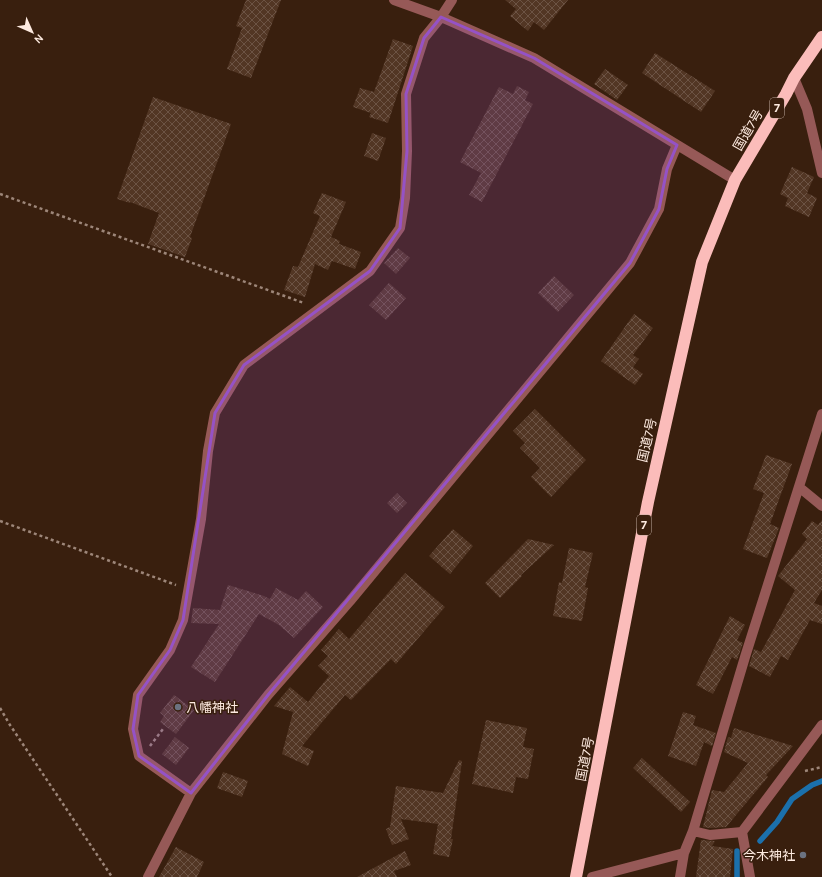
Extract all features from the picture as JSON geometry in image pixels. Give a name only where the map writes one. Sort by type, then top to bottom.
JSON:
[{"type":"highway","name":"国道7号","points":[[576,877],[656,461],[702,262],[735,180],[794,78],[822,37]]},
{"type":"street","points":[[394,0],[441,17],[534,58],[735,180]]},
{"type":"street","points":[[191,793],[139,756],[133,729],[138,695],[170,650],[183,620],[190,590],[201,519],[208,451],[215,413],[244,366],[370,271],[400,228],[405,198],[406,94],[424,38],[441,17],[452,0]]},
{"type":"street","points":[[794,78],[807,109],[822,173]]},
{"type":"street","points":[[148,877],[191,793],[268,695],[350,600],[630,263],[659,209],[667,169],[678,145]]},
{"type":"street","points":[[680,877],[684,853],[693,831],[745,657],[822,414]]},
{"type":"street","points":[[799,487],[822,506]]},
{"type":"street","points":[[750,877],[742,832],[822,724]]},
{"type":"street","points":[[693,831],[710,835],[742,832]]},
{"type":"street","points":[[592,877],[684,853]]},
{"type":"path","points":[[0,194],[320,309]]},
{"type":"path","points":[[0,521],[190,590]]},
{"type":"path","points":[[0,708],[112,877]]},
{"type":"path","points":[[142,758],[163,729]]},
{"type":"highlighted area","points":[[441,17],[534,58],[677,145],[667,169],[659,209],[630,263],[268,695],[191,793],[139,756],[133,729],[138,695],[170,650],[183,620],[215,413],[244,365],[370,271],[400,228],[407,151],[406,94],[424,38]]},
{"type":"building","points":[[246,0],[281,0],[251,78],[227,69],[242,28],[236,26]]},
{"type":"building","points":[[505,0],[568,0],[544,30],[534,22],[528,31],[510,16],[516,9]]},
{"type":"building","points":[[393,39],[413,46],[388,123],[369,117],[371,113],[353,107],[360,88],[374,92]]},
{"type":"building","points":[[655,53],[715,91],[701,112],[642,73]]},
{"type":"building","points":[[605,69],[628,85],[617,100],[594,84]]},
{"type":"building","points":[[517,86],[529,92],[525,100],[533,104],[482,202],[469,195],[481,173],[460,162],[499,87],[513,94]]},
{"type":"building","points":[[153,97],[231,124],[190,237],[192,238],[185,257],[148,244],[159,213],[130,202],[117,199]]},
{"type":"building","points":[[372,133],[386,138],[378,161],[364,156]]},
{"type":"building","points":[[792,167],[814,177],[807,193],[817,198],[809,217],[785,206],[788,198],[780,194]]},
{"type":"building","points":[[322,193],[346,202],[331,237],[340,241],[339,244],[361,252],[355,269],[332,261],[328,270],[315,264],[305,297],[284,290],[293,266],[298,267],[320,216],[313,213]]},
{"type":"building","points":[[398,248],[410,258],[396,274],[384,263]]},
{"type":"building","points":[[554,276],[574,295],[558,312],[538,293]]},
{"type":"building","points":[[389,283],[406,298],[386,320],[369,305]]},
{"type":"building","points":[[634,314],[653,328],[633,355],[639,359],[633,367],[643,374],[635,385],[601,361]]},
{"type":"building","points":[[535,409],[586,460],[551,497],[531,477],[540,468],[520,448],[525,443],[513,431]]},
{"type":"building","points":[[766,455],[792,464],[770,524],[779,528],[767,558],[743,549],[764,493],[753,489]]},
{"type":"building","points":[[397,493],[407,503],[397,513],[387,503]]},
{"type":"building","points":[[822,520],[822,590],[814,603],[822,606],[822,624],[810,620],[788,660],[781,656],[770,677],[749,666],[754,649],[761,652],[795,590],[778,576],[807,539],[802,534],[812,521],[818,525]]},
{"type":"building","points":[[453,529],[473,546],[450,574],[429,556]]},
{"type":"building","points":[[528,539],[554,545],[521,575],[522,576],[500,598],[485,583]]},
{"type":"building","points":[[569,548],[593,553],[585,587],[588,588],[582,621],[553,616],[559,582],[562,583]]},
{"type":"building","points":[[405,573],[445,607],[396,664],[391,659],[351,700],[345,695],[302,746],[314,751],[308,766],[282,754],[293,712],[274,706],[290,687],[308,702],[329,676],[318,666],[328,656],[321,650],[339,629],[349,639]]},
{"type":"building","points":[[228,585],[270,599],[276,588],[298,600],[306,591],[323,607],[294,638],[279,625],[259,614],[215,682],[191,667],[219,624],[191,623],[193,608],[220,610]]},
{"type":"building","points":[[730,616],[745,625],[737,640],[743,643],[737,660],[732,657],[713,694],[696,685]]},
{"type":"building","name":"八幡神社","points":[[174,695],[194,710],[176,734],[160,722],[164,716],[160,713]]},
{"type":"building","points":[[683,712],[696,716],[693,725],[716,733],[712,746],[704,742],[696,766],[668,756]]},
{"type":"building","points":[[486,720],[527,728],[523,747],[534,749],[528,779],[516,777],[513,793],[472,784]]},
{"type":"building","points":[[734,728],[793,746],[766,775],[768,777],[726,827],[703,827],[712,790],[724,792],[748,763],[724,752],[728,737],[731,738]]},
{"type":"building","points":[[175,737],[189,748],[176,765],[162,754]]},
{"type":"building","points":[[642,758],[690,802],[681,812],[633,768]]},
{"type":"building","points":[[459,760],[462,761],[451,839],[453,839],[449,857],[433,854],[438,824],[401,819],[409,839],[392,845],[386,829],[390,827],[396,786],[443,793]]},
{"type":"building","points":[[223,772],[248,781],[242,797],[217,788]]},
{"type":"building","points":[[701,840],[715,841],[712,846],[733,849],[730,877],[696,877]]},
{"type":"building","points":[[176,847],[204,862],[197,877],[159,877]]},
{"type":"building","points":[[405,851],[411,865],[394,871],[397,877],[357,877]]},
{"type":"waterway","points":[[760,841],[777,822],[792,799],[812,785],[822,781]]},
{"type":"waterway","points":[[737,851],[737,877]]},
{"type":"place","name":"八幡神社","points":[[178,707]]},
{"type":"place","name":"今木神社","points":[[803,855]]}]
